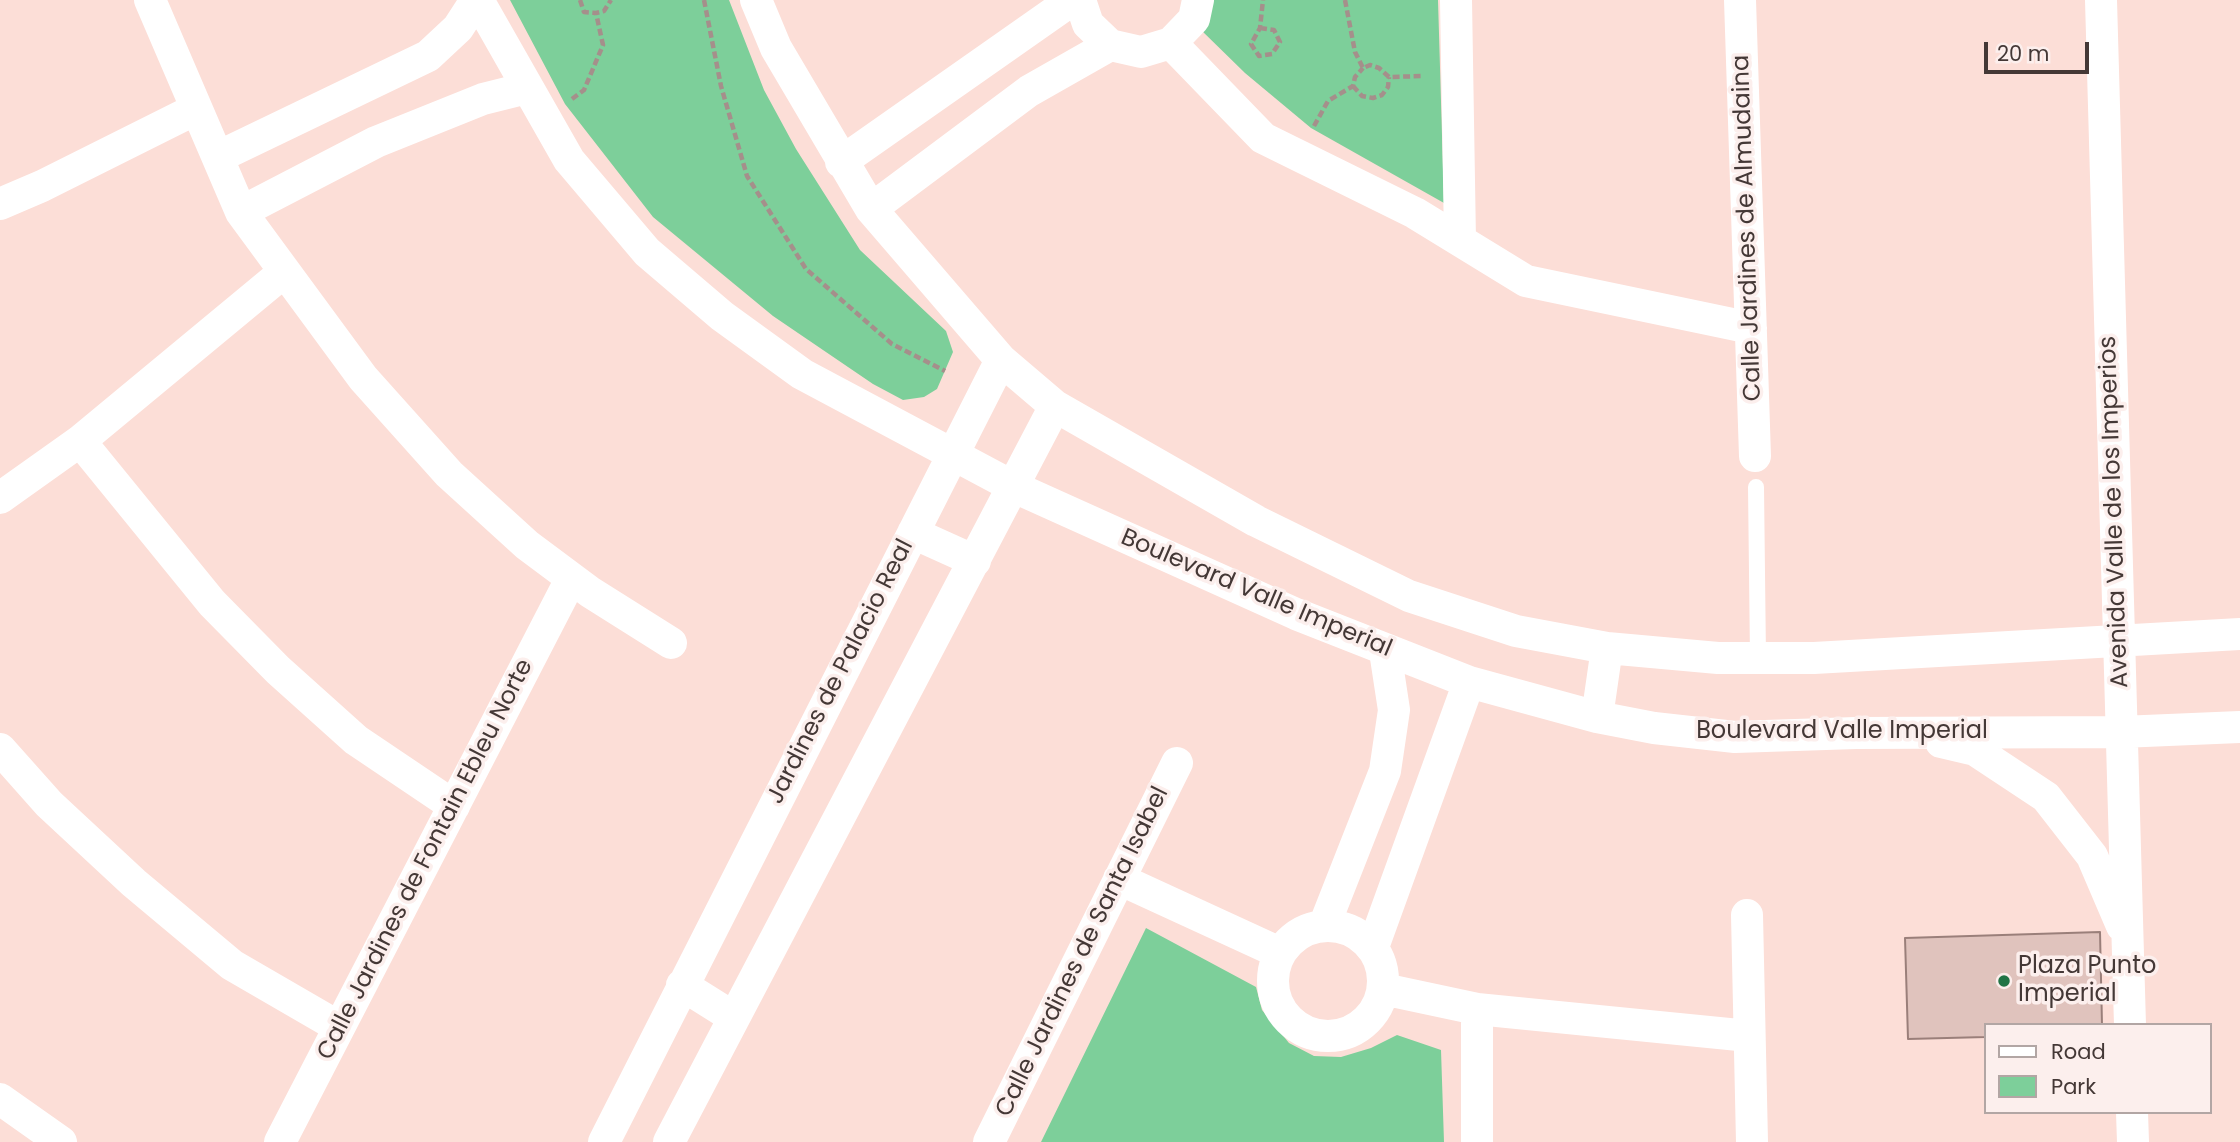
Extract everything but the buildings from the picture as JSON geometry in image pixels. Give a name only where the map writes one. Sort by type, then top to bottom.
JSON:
[{"type":"street","points":[[150,0],[241,212],[363,377],[449,474],[527,545],[572,579],[671,643]]},
{"type":"street","points":[[218,157],[428,57],[458,28],[477,0]]},
{"type":"street","name":"Boulevard Valle Imperial","points":[[477,0],[569,160],[647,252],[722,316],[802,374],[1014,487],[1385,651],[1469,682],[1597,717],[1654,728],[1735,737],[2121,732],[2240,727]]},
{"type":"street","points":[[756,0],[776,48],[871,209],[1001,360],[1055,406],[1256,521],[1409,596],[1516,631],[1607,648],[1758,658],[1814,658],[2240,634]]},
{"type":"street","points":[[841,162],[1072,0]]},
{"type":"street","points":[[1080,0],[1088,24],[1110,45],[1141,52],[1171,43],[1194,19],[1198,0]]},
{"type":"street","points":[[1456,0],[1460,240]]},
{"type":"street","name":"Calle Jardines de Almudaina","points":[[1740,0],[1755,456]]},
{"type":"street","name":"Avenida Valle de los Imperios","points":[[2101,0],[2130,1023]]},
{"type":"street","points":[[1171,43],[1263,138],[1415,213],[1526,281],[1751,328]]},
{"type":"street","points":[[871,209],[1029,91],[1110,45]]},
{"type":"street","points":[[241,212],[376,142],[483,99],[527,88]]},
{"type":"street","points":[[932,99],[961,142]]},
{"type":"street","points":[[0,204],[42,186],[196,109]]},
{"type":"street","points":[[0,498],[80,441],[284,272]]},
{"type":"street","name":"Jardines de Palacio Real","points":[[604,1142],[1001,360]]},
{"type":"street","points":[[669,1142],[1055,406]]},
{"type":"street","points":[[80,441],[212,603],[278,670],[356,740],[454,806]]},
{"type":"street","points":[[913,533],[975,561]]},
{"type":"street","name":"Calle Jardines de Fontain Ebleu Norte","points":[[280,1142],[572,579]]},
{"type":"street","points":[[1597,717],[1607,648]]},
{"type":"street","points":[[1324,926],[1385,771],[1394,710],[1385,651]]},
{"type":"street","points":[[1373,947],[1469,682]]},
{"type":"street","points":[[1899,733],[1975,750],[2046,797],[2092,856],[2128,940]]},
{"type":"street","points":[[0,749],[49,804],[124,874],[232,965],[339,1027]]},
{"type":"street","name":"Calle Jardines de Santa Isabel","points":[[989,1142],[1177,763]]},
{"type":"street","points":[[1385,771],[1431,787]]},
{"type":"street","points":[[1119,880],[1280,953]]},
{"type":"street","points":[[1746,915],[1752,1142]]},
{"type":"street","points":[[1324,926],[1351,931],[1373,947],[1382,967],[1383,989],[1375,1012],[1357,1029],[1334,1037],[1310,1034],[1289,1021],[1276,1000],[1273,976],[1280,953],[1292,939],[1307,930],[1324,926]]},
{"type":"street","points":[[682,985],[733,1017]]},
{"type":"street","points":[[1383,989],[1476,1009],[1749,1036]]},
{"type":"street","points":[[1476,1009],[1478,1142]]},
{"type":"street","points":[[0,1099],[61,1142]]},
{"type":"street","points":[[2132,1114],[2133,1142]]},
{"type":"lane","points":[[1756,487],[1758,658]]},
{"type":"path","points":[[580,0],[583,12],[596,13],[604,11],[611,0]]},
{"type":"path","points":[[704,0],[721,86],[747,176],[806,269],[892,344],[945,371]]},
{"type":"path","points":[[1260,28],[1274,30],[1280,42],[1272,54],[1259,56],[1251,44],[1260,28],[1263,0]]},
{"type":"path","points":[[1345,0],[1355,52],[1363,68]]},
{"type":"path","points":[[565,104],[584,90],[603,46],[596,13]]},
{"type":"path","points":[[1314,126],[1328,101],[1353,86],[1363,68],[1370,65],[1379,68],[1389,77],[1425,76]]},
{"type":"path","points":[[1353,86],[1362,96],[1373,98],[1382,95],[1388,87],[1389,77]]},
{"type":"green space","points":[[510,0],[729,0],[764,90],[796,149],[860,250],[946,331],[953,352],[937,389],[924,397],[903,400],[873,384],[773,316],[653,217],[565,104]]},
{"type":"green space","points":[[1210,0],[1438,0],[1444,203],[1311,128],[1245,73],[1200,29]]},
{"type":"green space","points":[[1146,928],[1256,987],[1262,1010],[1289,1043],[1314,1056],[1341,1057],[1371,1048],[1397,1035],[1441,1050],[1444,1142],[1041,1142]]},
{"type":"place","name":"Plaza Punto Imperial","points":[[2004,981]]}]
